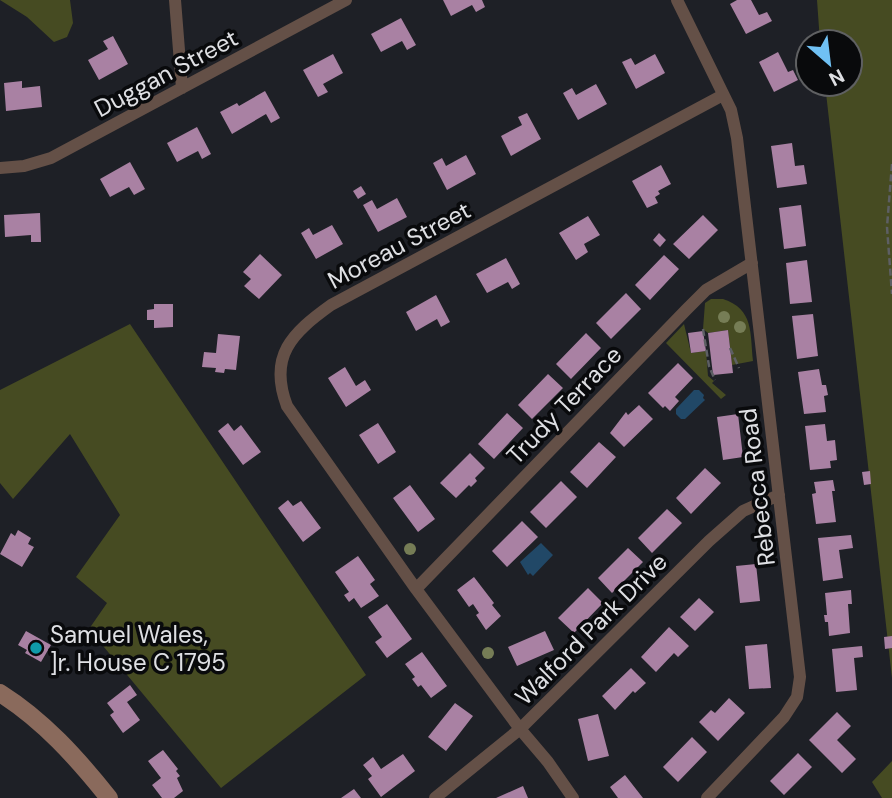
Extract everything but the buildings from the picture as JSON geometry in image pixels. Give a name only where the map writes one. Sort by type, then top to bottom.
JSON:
[{"type":"main road","points":[[0,693],[48,730],[108,797]]},
{"type":"street","points":[[175,0],[182,88]]},
{"type":"street","name":"Duggan Street","points":[[0,168],[24,166],[51,158],[346,0]]},
{"type":"street","name":"Rebecca Road","points":[[677,0],[731,110],[737,138],[799,687],[797,697],[784,717],[707,798]]},
{"type":"street","name":"Moreau Street","points":[[416,589],[288,406],[280,388],[279,364],[296,335],[331,304],[723,95]]},
{"type":"street","name":"Trudy Terrace","points":[[416,589],[681,314],[706,290],[752,263]]},
{"type":"street","name":"Walford Park Drive","points":[[435,798],[520,729],[709,541],[743,511],[779,495]]},
{"type":"street","points":[[416,589],[573,798]]},
{"type":"path","points":[[892,164],[887,227],[892,293]]},
{"type":"path","points":[[703,329],[715,380]]},
{"type":"path","points":[[730,348],[739,368]]},
{"type":"green space","points":[[0,0],[70,0],[73,23],[67,37],[54,42],[27,17]]},
{"type":"green space","points":[[817,0],[892,0],[892,678],[827,98],[864,98],[864,28],[819,28]]},
{"type":"green space","points":[[711,299],[723,299],[733,303],[745,316],[750,332],[753,361],[732,365],[728,330],[708,333],[703,329],[705,303]]},
{"type":"green space","points":[[130,324],[366,675],[221,788],[89,629],[107,603],[76,577],[120,515],[70,434],[13,499],[0,483],[0,390]]},
{"type":"green space","points":[[684,324],[691,353],[706,351],[708,376],[726,395],[721,399],[666,343]]},
{"type":"green space","points":[[892,761],[892,798],[882,798],[872,782]]},
{"type":"water","points":[[694,390],[699,390],[705,400],[685,419],[681,419],[676,414],[676,409]]},
{"type":"water","points":[[541,543],[553,555],[533,576],[530,573],[528,575],[520,562]]},
{"type":"place","name":"Samuel Wales, ]r. House C 1795","points":[[36,648]]}]
